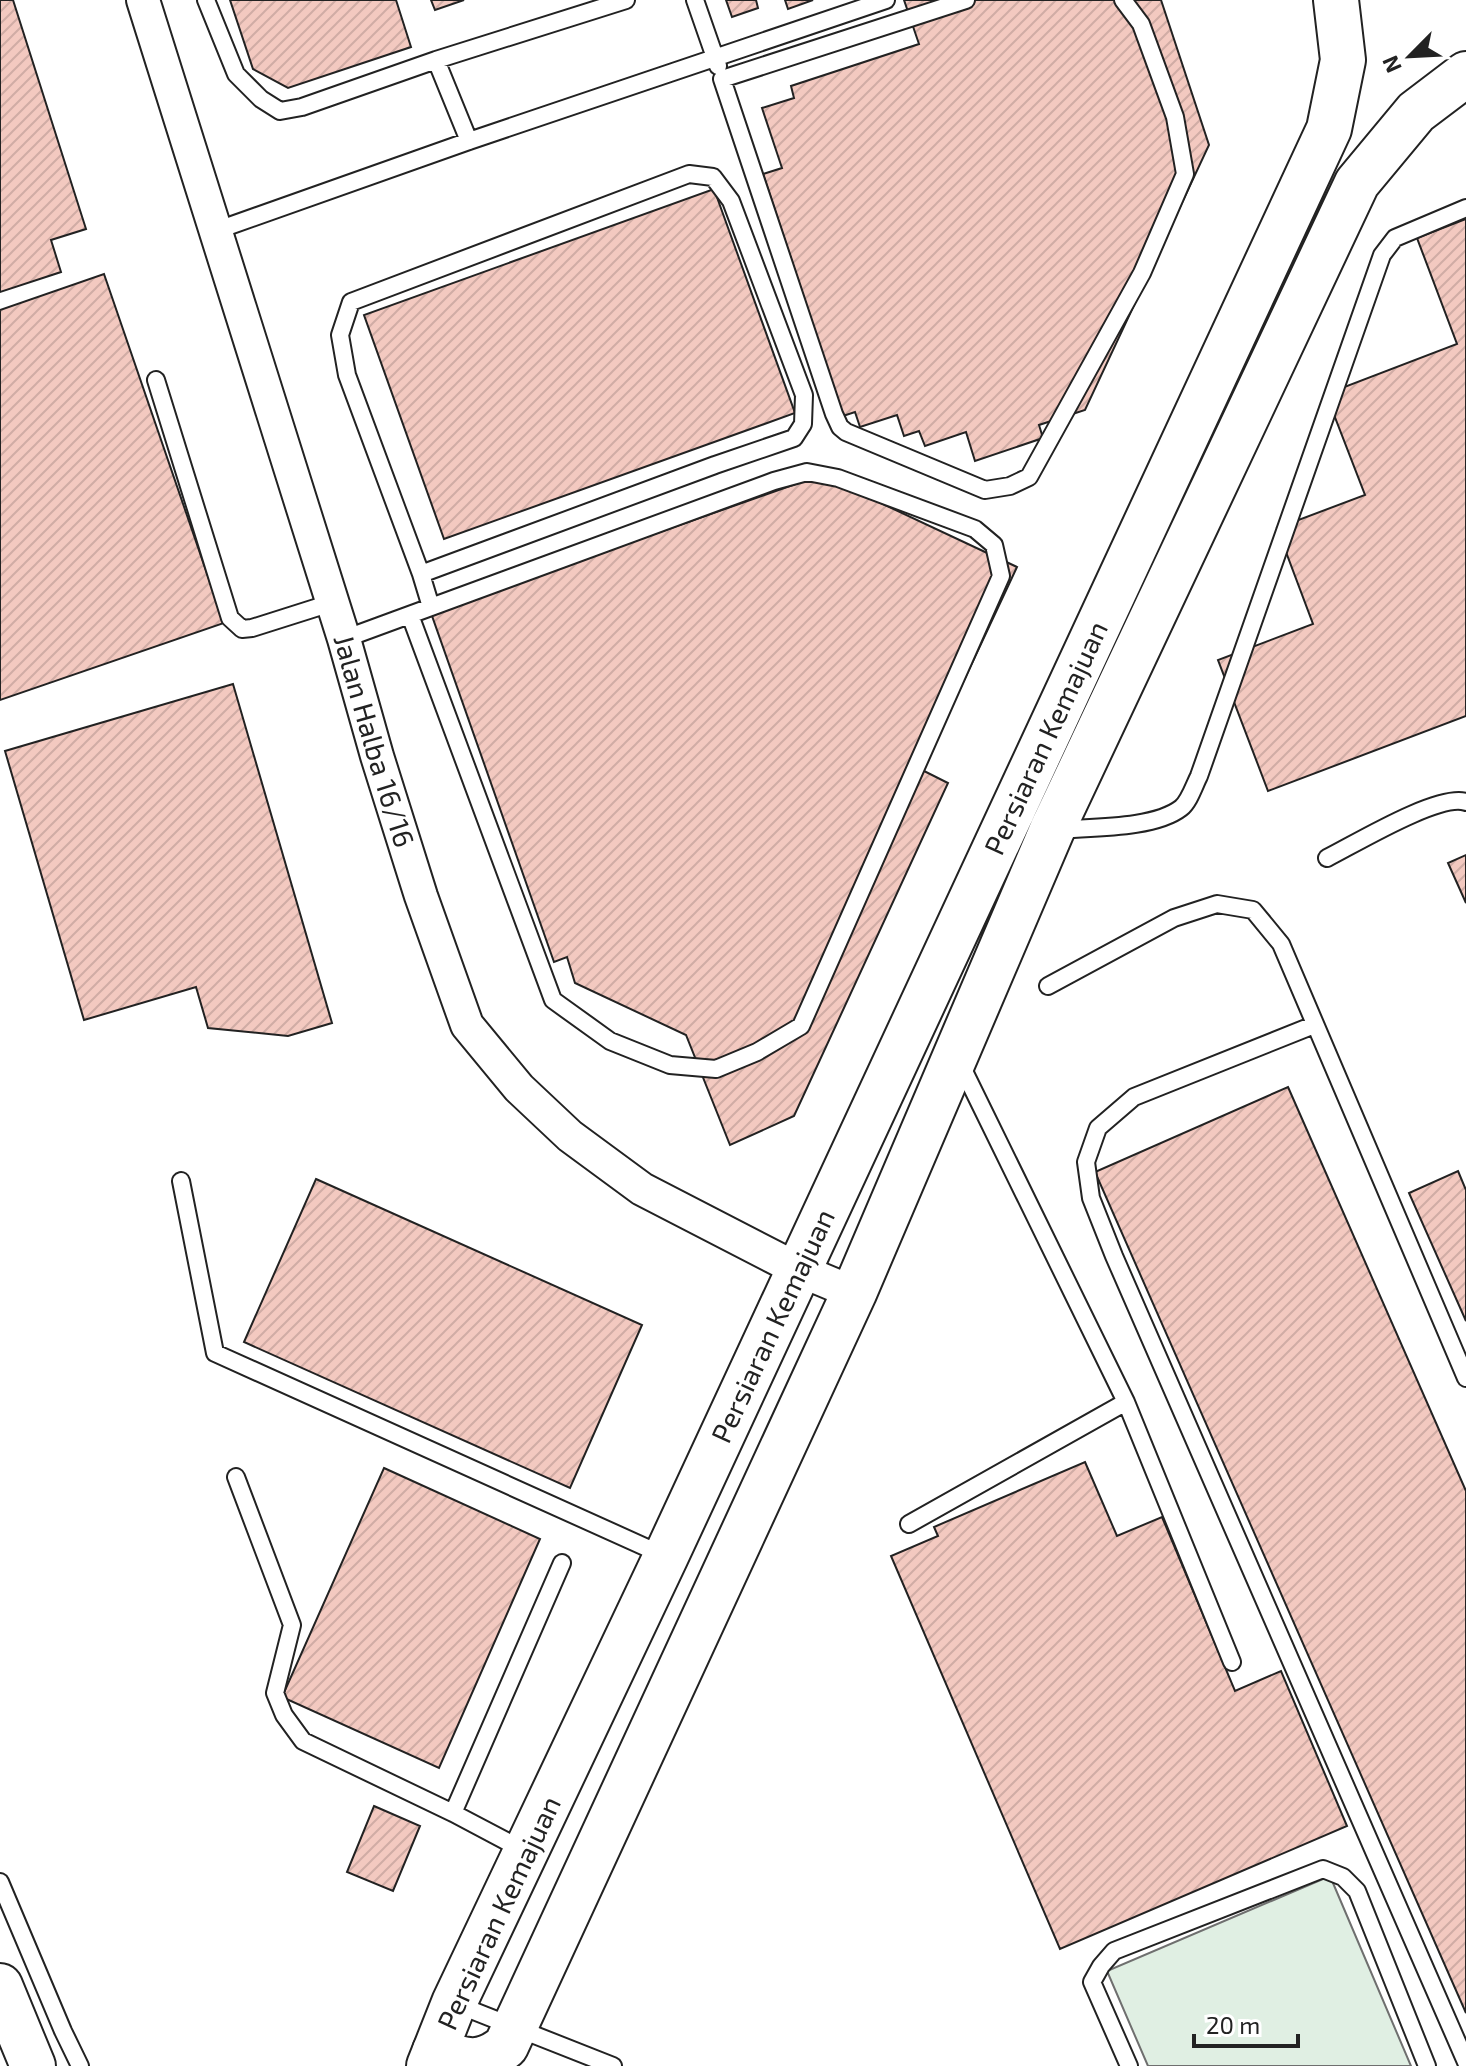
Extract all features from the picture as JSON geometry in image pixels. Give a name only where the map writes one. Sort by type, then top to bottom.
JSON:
[{"type":"main road","name":"Persiaran Kemajuan","points":[[1336,0],[1343,60],[1329,129],[666,1556],[454,2003],[432,2058],[478,2065],[497,2056],[506,2046],[854,1293],[1052,830],[1357,183],[1416,112],[1466,74]]},
{"type":"main road","points":[[0,1986],[33,2066]]},
{"type":"street","name":"Jalan Halba 16/16","points":[[143,0],[344,639],[421,896],[467,1025],[519,1088],[582,1145],[642,1189],[799,1270],[854,1293]]},
{"type":"lane","points":[[206,0],[236,74],[261,99],[280,111],[302,107],[436,60],[626,0]]},
{"type":"lane","points":[[695,0],[840,427],[985,490],[1010,486],[1029,477],[1142,273],[1185,174],[1175,117],[1141,24],[1123,0]]},
{"type":"lane","points":[[215,231],[469,141],[886,0]]},
{"type":"lane","points":[[722,79],[966,0]]},
{"type":"lane","points":[[436,60],[469,141]]},
{"type":"lane","points":[[421,574],[794,438],[803,424],[804,395],[731,201],[713,177],[689,174],[351,302],[340,335],[347,375],[431,607]]},
{"type":"lane","points":[[1052,830],[1140,824],[1164,818],[1183,807],[1199,776],[1382,255],[1395,238],[1466,208]]},
{"type":"lane","points":[[156,380],[230,618],[242,629],[252,628],[331,603]]},
{"type":"lane","points":[[344,639],[774,481],[807,472],[838,478],[975,529],[994,545],[1001,576],[801,1026],[757,1052],[716,1069],[670,1065],[610,1041],[553,1000],[410,615]]},
{"type":"lane","points":[[1327,858],[1418,811],[1458,800],[1466,802]]},
{"type":"lane","points":[[1048,986],[1174,918],[1217,904],[1253,910],[1281,944],[1466,1378]]},
{"type":"lane","points":[[1314,1025],[1134,1097],[1098,1128],[1086,1162],[1091,1198],[1466,2062]]},
{"type":"lane","points":[[955,1054],[1126,1402],[1232,1662]]},
{"type":"lane","points":[[181,1181],[215,1353],[666,1556]]},
{"type":"lane","points":[[909,1524],[1126,1402]]},
{"type":"lane","points":[[236,1477],[292,1625],[275,1693],[284,1715],[303,1741],[527,1852]]},
{"type":"lane","points":[[453,1813],[562,1563]]},
{"type":"lane","points":[[1129,2066],[1092,1982],[1114,1951],[1323,1869],[1343,1877],[1357,1891],[1427,2066]]},
{"type":"lane","points":[[0,1882],[80,2066]]},
{"type":"lane","points":[[454,2003],[613,2066]]},
{"type":"green space","points":[[1330,1876],[1411,2066],[1148,2066],[1107,1971]]},
{"type":"building","points":[[0,0],[13,0],[86,229],[51,240],[61,272],[0,292]]},
{"type":"building","points":[[230,0],[396,0],[411,47],[288,88],[253,69]]},
{"type":"building","points":[[431,0],[464,0],[435,10]]},
{"type":"building","points":[[726,0],[756,0],[758,8],[732,17]]},
{"type":"building","points":[[785,0],[813,0],[788,9]]},
{"type":"building","points":[[904,0],[1161,0],[1209,145],[1085,410],[1039,425],[1043,438],[975,461],[966,432],[925,446],[919,431],[904,436],[897,415],[860,427],[855,412],[843,416],[763,174],[782,168],[762,108],[794,98],[791,86],[919,44]]},
{"type":"building","points":[[714,189],[795,413],[444,539],[364,315]]},
{"type":"building","points":[[1466,219],[1466,716],[1268,791],[1218,660],[1313,624],[1277,528],[1365,495],[1326,394],[1457,344],[1417,238]]},
{"type":"building","points":[[104,274],[224,623],[0,700],[0,310]]},
{"type":"building","points":[[821,475],[1017,567],[922,770],[948,783],[794,1116],[730,1145],[686,1035],[575,983],[567,957],[554,962],[431,613]]},
{"type":"building","points":[[233,684],[332,1023],[288,1036],[208,1028],[196,987],[84,1020],[5,751]]},
{"type":"building","points":[[1466,855],[1466,903],[1448,863]]},
{"type":"building","points":[[1288,1087],[1466,1491],[1466,2013],[1095,1172]]},
{"type":"building","points":[[1458,1171],[1466,1190],[1466,1321],[1409,1193]]},
{"type":"building","points":[[316,1179],[642,1325],[570,1488],[244,1342]]},
{"type":"building","points":[[1085,1462],[1117,1536],[1162,1517],[1235,1691],[1281,1671],[1347,1826],[1060,1949],[891,1556],[938,1536],[934,1527]]},
{"type":"building","points":[[384,1468],[540,1539],[439,1768],[282,1697]]},
{"type":"building","points":[[374,1806],[420,1826],[393,1891],[347,1872]]}]
